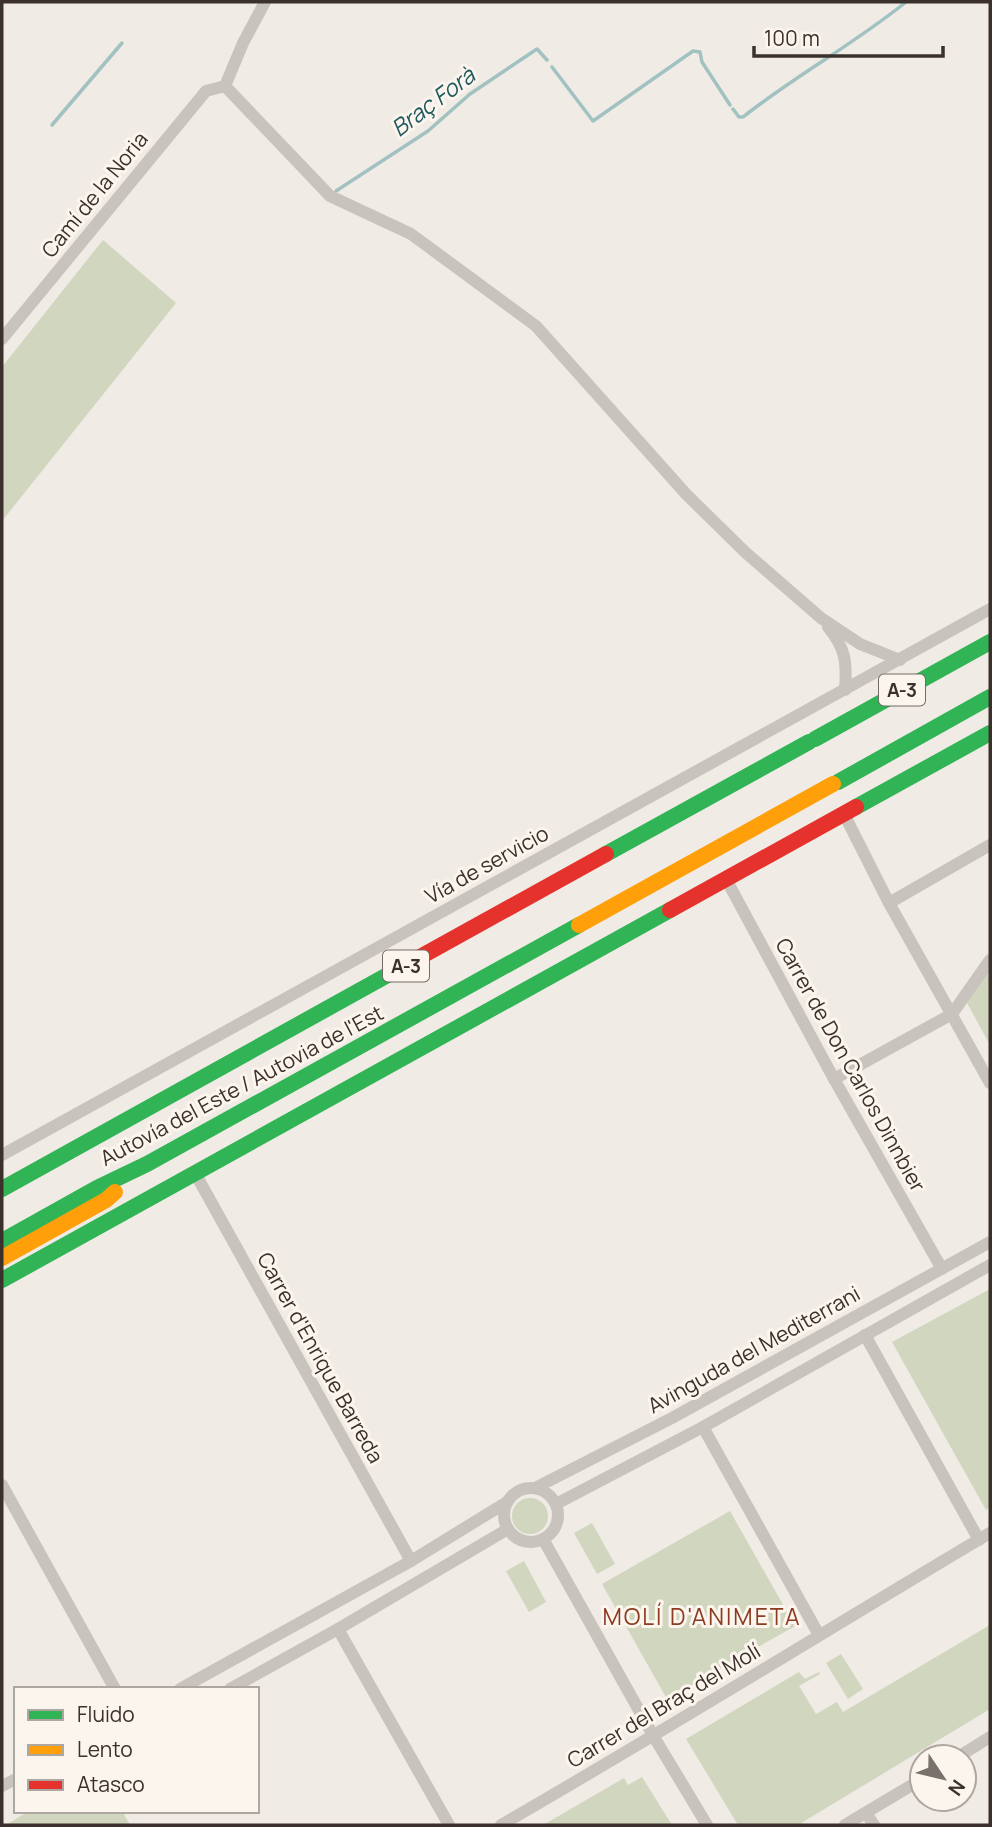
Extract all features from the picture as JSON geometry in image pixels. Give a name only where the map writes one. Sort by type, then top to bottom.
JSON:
[{"type":"main road","name":"Autovía del Este / Autovia de l'Est","points":[[2,1189],[990,642]]},
{"type":"main road","name":"Autovía del Este / Autovia de l'Est","points":[[2,1241],[97,1188],[147,1164],[990,697]]},
{"type":"main road","points":[[2,1280],[990,733]]},
{"type":"main road","points":[[2,1258],[106,1200],[147,1164]]},
{"type":"street","points":[[265,2],[243,43],[225,86],[330,195],[411,234],[536,326],[686,494],[744,552],[821,618],[860,644],[900,660]]},
{"type":"street","name":"Camí de la Noria","points":[[2,339],[206,91],[225,86]]},
{"type":"street","name":"Vía de servicio","points":[[2,1155],[990,609]]},
{"type":"street","points":[[821,618],[837,638],[846,657],[845,691]]},
{"type":"street","points":[[844,814],[889,903],[990,1083]]},
{"type":"street","points":[[889,903],[990,845]]},
{"type":"street","name":"Carrer de Don Carlos Dinnbier","points":[[726,879],[834,1079],[942,1269]]},
{"type":"street","points":[[834,1079],[952,1014],[990,960]]},
{"type":"street","name":"Carrer d'Enrique Barreda","points":[[195,1173],[411,1561]]},
{"type":"street","name":"Avinguda del Mediterrani","points":[[535,1488],[672,1418],[990,1242]]},
{"type":"street","name":"Avinguda del Mediterrani","points":[[556,1504],[703,1427],[990,1265]]},
{"type":"street","points":[[865,1335],[985,1536]]},
{"type":"street","points":[[703,1427],[819,1635]]},
{"type":"street","points":[[2,1485],[114,1687]]},
{"type":"street","points":[[184,1687],[411,1561],[507,1502],[519,1490],[535,1488],[550,1495],[558,1511],[555,1527],[543,1539],[524,1541],[508,1529],[504,1515],[507,1502]]},
{"type":"street","points":[[234,1687],[508,1529]]},
{"type":"street","name":"Carrer del Braç del Molí","points":[[501,1825],[654,1737],[985,1536]]},
{"type":"street","points":[[543,1539],[654,1737],[707,1825]]},
{"type":"street","points":[[338,1629],[449,1825]]},
{"type":"street","points":[[845,1825],[908,1788]]},
{"type":"street","points":[[866,1813],[874,1825]]},
{"type":"green space","points":[[103,240],[176,303],[2,521],[2,367]]},
{"type":"green space","points":[[990,969],[990,1045],[967,1003]]},
{"type":"green space","points":[[990,1289],[990,1507],[986,1510],[892,1342]]},
{"type":"green space","points":[[530,1498],[543,1503],[548,1516],[543,1529],[530,1534],[517,1529],[512,1516],[517,1503]]},
{"type":"green space","points":[[730,1511],[795,1626],[667,1699],[602,1584]]},
{"type":"green space","points":[[592,1523],[615,1564],[597,1574],[574,1533]]},
{"type":"green space","points":[[524,1561],[546,1602],[529,1612],[506,1571]]},
{"type":"green space","points":[[990,1625],[990,1709],[934,1743],[908,1743],[908,1759],[798,1825],[738,1825],[686,1739],[799,1672],[805,1679],[819,1672],[820,1674],[799,1686],[816,1714],[837,1702],[843,1712]]},
{"type":"green space","points":[[841,1654],[863,1689],[848,1699],[826,1663]]},
{"type":"green space","points":[[642,1777],[672,1825],[543,1825],[624,1778],[628,1785]]},
{"type":"green space","points":[[26,1813],[123,1813],[130,1825],[6,1825]]},
{"type":"waterway","name":"Braç Forà","points":[[733,109],[739,117],[743,117],[906,2]]},
{"type":"waterway","name":"Braç Forà","points":[[52,125],[122,43]]},
{"type":"waterway","name":"Braç Forà","points":[[336,191],[428,131],[470,94],[537,49],[547,60]]},
{"type":"waterway","name":"Braç Forà","points":[[552,67],[593,121],[693,51],[700,52],[702,62],[730,105]]},
{"type":"traffic: fast","points":[[815,739],[990,642]]},
{"type":"traffic: fast","points":[[838,782],[990,697]]},
{"type":"traffic: fast","points":[[856,807],[990,733]]},
{"type":"traffic: fast","points":[[606,854],[809,742]]},
{"type":"traffic: fast","points":[[2,1280],[670,910]]},
{"type":"traffic: fast","points":[[2,1241],[97,1188],[147,1164],[579,925]]},
{"type":"traffic: fast","points":[[2,1189],[393,972]]},
{"type":"traffic: slow","points":[[579,925],[833,784]]},
{"type":"traffic: slow","points":[[2,1258],[106,1200],[115,1192]]},
{"type":"traffic: jam","points":[[670,910],[856,807]]},
{"type":"traffic: jam","points":[[393,972],[606,854]]},
{"type":"district","name":"MOLÍ D'ANIMETA","points":[[702,1617]]}]
